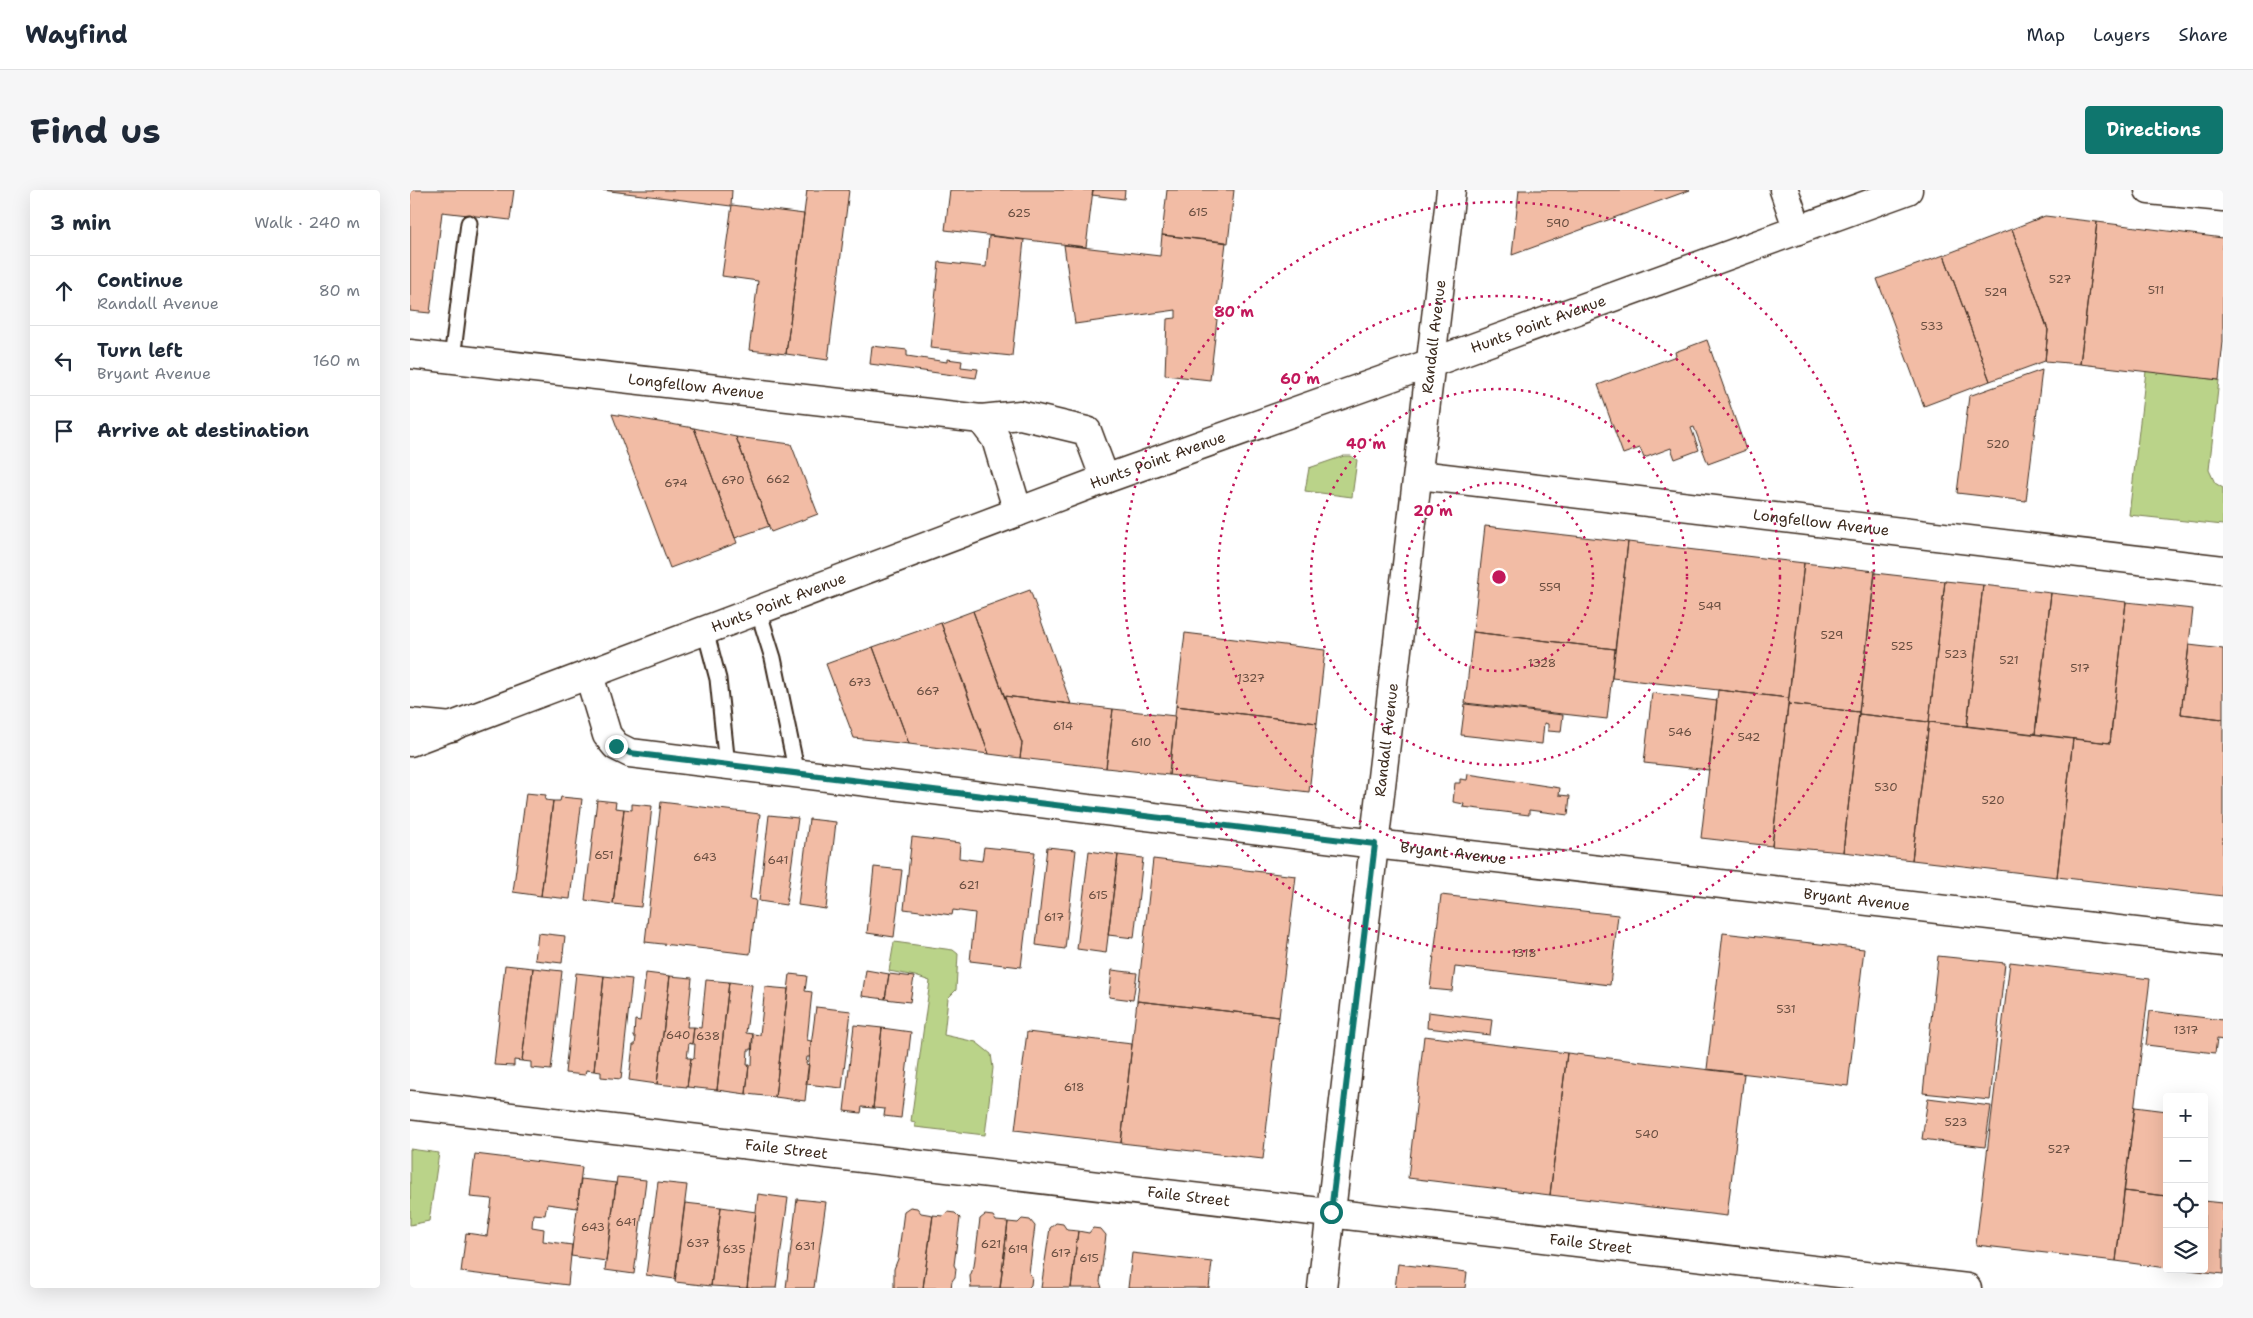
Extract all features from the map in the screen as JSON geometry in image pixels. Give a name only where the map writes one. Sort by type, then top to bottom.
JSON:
[{"type":"street","name":"Randall Avenue","points":[[1322,1288],[1451,190]]},
{"type":"street","points":[[1784,190],[1798,230]]},
{"type":"street","name":"Hunts Point Avenue","points":[[410,742],[1105,479],[1908,190]]},
{"type":"street","points":[[2154,190],[2223,197]]},
{"type":"street","name":"Longfellow Avenue","points":[[410,354],[981,419],[1020,415],[1087,431],[1105,479]]},
{"type":"street","points":[[981,419],[996,439],[1018,512]]},
{"type":"street","name":"Longfellow Avenue","points":[[1418,474],[2223,570]]},
{"type":"street","name":"Bryant Avenue","points":[[588,674],[607,735],[616,746],[630,753],[1375,844],[2223,942]]},
{"type":"street","points":[[410,723],[452,727]]},
{"type":"street","name":"Faile Street","points":[[410,1105],[1967,1288]]},
{"type":"lane","points":[[452,359],[469,223]]},
{"type":"lane","points":[[758,610],[773,658],[797,774]]},
{"type":"lane","points":[[705,630],[718,679],[727,766]]},
{"type":"green space","points":[[2146,371],[2219,380],[2209,470],[2215,483],[2223,488],[2223,525],[2129,515]]},
{"type":"green space","points":[[1344,456],[1351,456],[1357,460],[1352,497],[1305,491],[1309,468]]},
{"type":"green space","points":[[894,942],[953,950],[958,954],[956,990],[948,998],[944,1035],[976,1042],[991,1054],[993,1068],[985,1135],[915,1127],[915,1122],[911,1121],[930,981],[889,971]]},
{"type":"green space","points":[[410,1149],[439,1153],[429,1221],[410,1225]]},
{"type":"building","points":[[410,190],[514,190],[510,220],[442,212],[430,313],[410,311]]},
{"type":"building","points":[[602,190],[732,190],[731,206]]},
{"type":"building","points":[[807,190],[849,190],[828,360],[786,354]]},
{"type":"building","points":[[950,190],[1093,190],[1086,247],[945,230]]},
{"type":"building","points":[[1093,190],[1125,190],[1124,199],[1092,195]]},
{"type":"building","points":[[1167,190],[1234,190],[1228,243],[1162,235]]},
{"type":"building","points":[[1519,190],[1690,190],[1512,255]]},
{"type":"building","points":[[732,205],[804,214],[786,354],[749,350],[758,281],[722,276]]},
{"type":"building","points":[[2045,216],[2097,222],[2080,364],[2045,361],[2048,330],[2012,229]]},
{"type":"building","points":[[2097,222],[2223,238],[2223,342],[2219,380],[2080,364]]},
{"type":"building","points":[[2012,229],[2048,330],[2045,361],[1990,381],[1944,255]]},
{"type":"building","points":[[1162,235],[1226,242],[1210,380],[1165,375],[1167,319],[1176,318],[1176,310],[1075,324],[1064,245],[1160,256]]},
{"type":"building","points":[[989,236],[1024,240],[1012,356],[930,348],[939,262],[986,267]]},
{"type":"building","points":[[1944,255],[1990,381],[1924,406],[1877,279]]},
{"type":"building","points":[[1707,340],[1746,450],[1708,464],[1694,427],[1691,428],[1699,450],[1675,459],[1671,448],[1644,458],[1640,448],[1623,454],[1598,385],[1676,356],[1675,352]]},
{"type":"building","points":[[872,346],[907,350],[907,356],[947,362],[947,359],[962,361],[961,367],[978,369],[976,378],[870,364]]},
{"type":"building","points":[[2042,370],[2026,501],[1957,493],[1969,396]]},
{"type":"building","points":[[612,414],[694,428],[737,543],[670,568]]},
{"type":"building","points":[[694,428],[736,437],[769,526],[735,538]]},
{"type":"building","points":[[736,437],[791,444],[818,514],[771,532]]},
{"type":"building","points":[[1485,526],[1628,542],[1615,649],[1473,632]]},
{"type":"building","points":[[1628,542],[1804,563],[1789,698],[1612,678]]},
{"type":"building","points":[[1804,563],[1875,571],[1859,712],[1788,704]]},
{"type":"building","points":[[1875,573],[1945,581],[1929,722],[1859,714]]},
{"type":"building","points":[[1945,581],[1983,585],[1967,726],[1929,722]]},
{"type":"building","points":[[1983,585],[2051,593],[2035,734],[1967,726]]},
{"type":"building","points":[[1030,590],[1071,704],[1004,696],[973,611]]},
{"type":"building","points":[[2051,593],[2126,602],[2110,743],[2035,734]]},
{"type":"building","points":[[2126,602],[2193,609],[2181,714],[2223,719],[2223,896],[2057,877],[2073,739],[2110,743]]},
{"type":"building","points":[[973,611],[1022,743],[1020,758],[989,754],[941,623]]},
{"type":"building","points":[[941,623],[989,754],[909,744],[873,647]]},
{"type":"building","points":[[1473,632],[1615,649],[1607,719],[1465,703]]},
{"type":"building","points":[[1185,633],[1325,650],[1317,723],[1176,706]]},
{"type":"building","points":[[2189,645],[2223,649],[2223,719],[2181,714]]},
{"type":"building","points":[[873,647],[909,744],[854,738],[826,664]]},
{"type":"building","points":[[1718,690],[1789,698],[1772,846],[1701,838]]},
{"type":"building","points":[[1652,693],[1717,701],[1709,770],[1644,763]]},
{"type":"building","points":[[1004,696],[1113,709],[1106,768],[1020,758],[1022,743]]},
{"type":"building","points":[[1465,704],[1563,715],[1561,732],[1548,731],[1548,724],[1544,723],[1542,744],[1461,735]]},
{"type":"building","points":[[1788,704],[1859,712],[1843,852],[1772,846]]},
{"type":"building","points":[[1176,706],[1317,723],[1309,792],[1169,775]]},
{"type":"building","points":[[1113,709],[1175,716],[1169,775],[1106,768]]},
{"type":"building","points":[[1859,714],[1929,722],[1912,860],[1843,852]]},
{"type":"building","points":[[1929,722],[2073,739],[2057,877],[1912,860]]},
{"type":"building","points":[[1468,774],[1560,788],[1559,795],[1570,796],[1568,815],[1529,810],[1529,815],[1463,807],[1464,804],[1453,802],[1455,783],[1460,783],[1460,779],[1467,780]]},
{"type":"building","points":[[526,793],[546,795],[545,800],[553,801],[541,896],[513,892]]},
{"type":"building","points":[[561,797],[582,799],[570,899],[541,896],[553,801],[560,801]]},
{"type":"building","points":[[597,800],[616,802],[615,808],[624,809],[613,904],[585,900]]},
{"type":"building","points":[[661,802],[760,814],[750,899],[756,900],[750,954],[645,942]]},
{"type":"building","points":[[632,804],[652,806],[641,907],[613,904],[624,809],[632,810]]},
{"type":"building","points":[[769,815],[798,818],[786,905],[759,901]]},
{"type":"building","points":[[809,819],[836,822],[826,909],[798,905]]},
{"type":"building","points":[[912,837],[960,843],[959,858],[982,861],[984,847],[1035,852],[1021,967],[970,961],[975,913],[953,910],[952,915],[904,909]]},
{"type":"building","points":[[1047,847],[1076,850],[1065,949],[1036,945]]},
{"type":"building","points":[[1089,851],[1118,855],[1106,953],[1077,949]]},
{"type":"building","points":[[1118,855],[1143,858],[1134,938],[1108,935]]},
{"type":"building","points":[[1153,859],[1296,876],[1279,1017],[1137,1001]]},
{"type":"building","points":[[874,867],[902,870],[894,937],[867,933]]},
{"type":"building","points":[[1441,895],[1618,915],[1610,985],[1455,967],[1452,991],[1430,989]]},
{"type":"building","points":[[538,933],[565,936],[562,963],[535,960]]},
{"type":"building","points":[[1723,933],[1864,949],[1848,1086],[1707,1069]]},
{"type":"building","points":[[1938,956],[2005,963],[1990,1100],[1923,1093]]},
{"type":"building","points":[[2010,962],[2150,979],[2116,1261],[1976,1245]]},
{"type":"building","points":[[505,965],[533,968],[522,1061],[514,1060],[514,1066],[494,1065]]},
{"type":"building","points":[[533,968],[562,971],[551,1070],[531,1068],[531,1062],[522,1061]]},
{"type":"building","points":[[866,970],[889,974],[885,999],[862,996]]},
{"type":"building","points":[[1112,970],[1137,973],[1133,1000],[1109,997]]},
{"type":"building","points":[[576,973],[604,976],[594,1071],[586,1070],[585,1075],[565,1073]]},
{"type":"building","points":[[646,973],[670,976],[657,1084],[629,1080],[633,1045],[635,1045],[636,1037],[634,1037],[635,1020],[640,1021]]},
{"type":"building","points":[[790,974],[807,976],[805,991],[812,992],[807,1040],[811,1041],[810,1057],[807,1057],[806,1064],[809,1065],[805,1101],[775,1097]]},
{"type":"building","points":[[889,974],[914,977],[910,1002],[885,999]]},
{"type":"building","points":[[604,976],[632,979],[621,1079],[601,1077],[601,1072],[594,1071]]},
{"type":"building","points":[[670,976],[692,978],[687,1027],[694,1027],[692,1044],[689,1043],[687,1058],[691,1058],[687,1087],[657,1084]]},
{"type":"building","points":[[706,980],[729,982],[717,1090],[687,1087],[691,1058],[694,1059],[695,1044],[692,1044],[694,1027],[701,1028]]},
{"type":"building","points":[[729,982],[752,985],[746,1033],[753,1034],[751,1050],[748,1050],[747,1065],[749,1065],[746,1094],[717,1090]]},
{"type":"building","points":[[765,987],[788,989],[775,1097],[746,1094],[749,1065],[752,1065],[753,1034],[760,1035]]},
{"type":"building","points":[[1137,1001],[1279,1017],[1263,1159],[1121,1143]]},
{"type":"building","points":[[816,1007],[851,1011],[842,1088],[806,1084]]},
{"type":"building","points":[[2150,1011],[2223,1020],[2223,1040],[2217,1039],[2215,1053],[2146,1045]]},
{"type":"building","points":[[1428,1012],[1492,1020],[1490,1035],[1427,1028]]},
{"type":"building","points":[[854,1025],[882,1028],[873,1108],[862,1107],[861,1113],[844,1111]]},
{"type":"building","points":[[882,1028],[911,1032],[901,1118],[884,1116],[885,1109],[873,1108]]},
{"type":"building","points":[[1027,1032],[1132,1044],[1121,1143],[1015,1130]]},
{"type":"building","points":[[1424,1036],[1567,1053],[1550,1195],[1408,1178]]},
{"type":"building","points":[[1567,1053],[1744,1074],[1727,1216],[1550,1195]]},
{"type":"building","points":[[1928,1098],[1991,1106],[1985,1147],[1922,1139]]},
{"type":"building","points":[[2135,1107],[2163,1110],[2163,1196],[2124,1191]]},
{"type":"building","points":[[475,1154],[582,1167],[577,1208],[547,1204],[545,1215],[533,1214],[532,1227],[544,1229],[543,1241],[572,1245],[568,1285],[461,1272],[466,1233],[487,1236],[492,1199],[470,1197]]},
{"type":"building","points":[[617,1177],[646,1180],[634,1274],[605,1270]]},
{"type":"building","points":[[581,1179],[616,1183],[606,1261],[571,1256]]},
{"type":"building","points":[[658,1182],[687,1185],[675,1279],[646,1275]]},
{"type":"building","points":[[2124,1191],[2163,1196],[2163,1267],[2116,1261]]},
{"type":"building","points":[[758,1194],[788,1198],[776,1288],[747,1288]]},
{"type":"building","points":[[797,1199],[826,1202],[814,1288],[786,1288]]},
{"type":"building","points":[[2208,1201],[2223,1203],[2223,1274],[2208,1272]]},
{"type":"building","points":[[685,1203],[721,1207],[711,1286],[675,1282]]},
{"type":"building","points":[[721,1207],[756,1212],[747,1288],[711,1286]]},
{"type":"building","points":[[910,1207],[917,1208],[921,1213],[933,1215],[923,1288],[894,1288],[894,1269],[898,1259],[904,1211]]},
{"type":"building","points":[[947,1212],[955,1213],[960,1218],[954,1265],[956,1269],[955,1277],[951,1288],[923,1288],[933,1215],[943,1216]]},
{"type":"building","points":[[985,1215],[993,1216],[996,1221],[1008,1222],[1000,1288],[971,1288],[970,1276],[974,1266],[980,1219]]},
{"type":"building","points":[[1022,1219],[1030,1220],[1035,1226],[1029,1273],[1032,1276],[1031,1285],[1028,1288],[1000,1288],[1008,1222],[1018,1223]]},
{"type":"building","points":[[1056,1223],[1063,1224],[1067,1230],[1078,1231],[1071,1288],[1041,1288],[1050,1228]]},
{"type":"building","points":[[1093,1228],[1101,1229],[1106,1235],[1100,1282],[1102,1288],[1071,1288],[1078,1231],[1089,1233]]},
{"type":"building","points":[[1132,1253],[1212,1262],[1209,1288],[1128,1288]]},
{"type":"building","points":[[1398,1264],[1467,1272],[1465,1288],[1395,1288]]},
{"type":"route","points":[[616,746],[630,753],[727,766],[1375,844],[1331,1212]]}]
